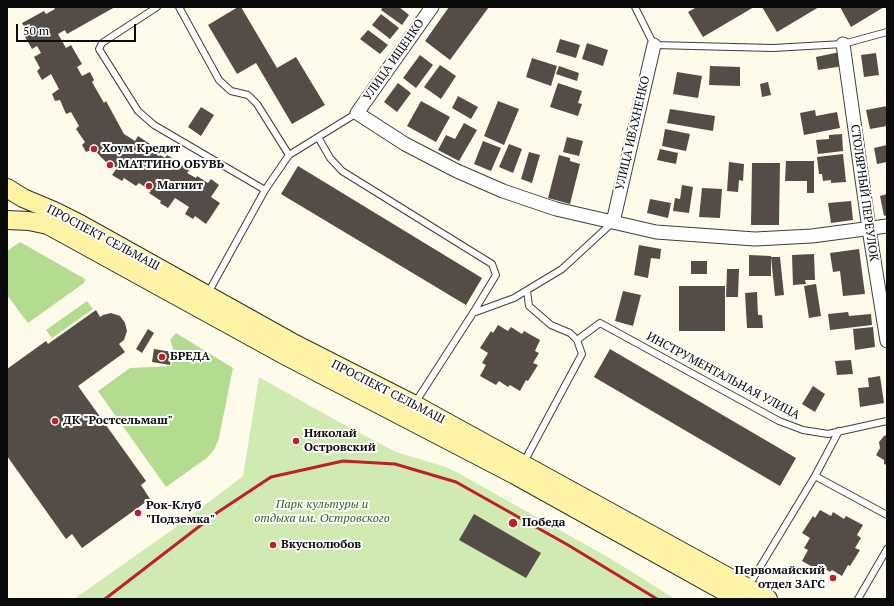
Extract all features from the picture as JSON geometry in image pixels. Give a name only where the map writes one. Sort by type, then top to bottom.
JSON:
[{"type":"main road","name":"ПРОСПЕКТ СЕЛЬМАШ","points":[[7,188],[23,198],[80,224],[295,344],[415,405],[524,464],[743,593]]},
{"type":"main road","name":"ПРОСПЕКТ СЕЛЬМАШ","points":[[7,220],[48,224],[288,357],[743,593],[768,599]]},
{"type":"street","name":"УЛИЦА ИЩЕНКО","points":[[357,113],[432,7]]},
{"type":"street","name":"УЛИЦА ИВАХНЕНКО","points":[[613,222],[654,44]]},
{"type":"street","name":"СТОЛЯРНЫЙ ПЕРЕУЛОК","points":[[843,44],[869,229],[887,341]]},
{"type":"street","points":[[357,113],[405,144],[457,171],[503,191],[556,210],[656,232],[755,239],[812,236],[887,226]]},
{"type":"lane","points":[[157,7],[102,43],[99,49],[138,111],[154,125],[264,190]]},
{"type":"lane","points":[[179,7],[219,80],[231,91],[248,95],[257,104],[289,155]]},
{"type":"lane","points":[[635,7],[654,44],[773,48],[843,44],[887,32]]},
{"type":"lane","points":[[207,295],[264,190],[289,155],[357,113]]},
{"type":"lane","points":[[318,137],[330,158],[342,171],[492,264],[496,274],[415,405]]},
{"type":"lane","points":[[473,313],[514,298],[562,269],[613,222]]},
{"type":"lane","points":[[524,464],[582,354],[577,340],[570,333],[551,325],[529,306],[527,291]]},
{"type":"lane","name":"ИНСТРУМЕНТАЛЬНАЯ УЛИЦА","points":[[577,340],[600,323],[779,421],[803,430],[828,434],[887,421]]},
{"type":"lane","points":[[743,593],[815,476],[839,431]]},
{"type":"lane","points":[[815,476],[887,515]]},
{"type":"lane","points":[[858,599],[887,550]]},
{"type":"green space","points":[[20,242],[85,279],[84,283],[28,323],[7,295],[7,251]]},
{"type":"green space","points":[[87,301],[93,309],[52,338],[46,330]]},
{"type":"green space","points":[[176,333],[233,368],[219,438],[215,448],[208,457],[166,487],[98,391],[130,368],[171,366],[174,351],[170,340]]},
{"type":"green space","name":"Парк культуры и отдыха им. Островского","points":[[259,377],[396,452],[446,467],[460,474],[613,560],[675,599],[74,599],[172,530],[243,476]]},
{"type":"building","points":[[53,7],[115,7],[67,34],[65,30],[58,34],[66,48],[71,45],[82,64],[77,67],[82,76],[90,72],[94,80],[92,82],[104,103],[106,101],[124,134],[135,141],[138,136],[156,148],[154,151],[165,158],[167,155],[190,169],[187,173],[196,178],[197,176],[208,183],[211,179],[219,185],[211,197],[220,203],[206,224],[195,216],[193,219],[185,214],[189,207],[175,198],[168,208],[149,193],[151,191],[139,183],[136,186],[124,178],[122,181],[112,175],[117,168],[106,162],[94,149],[86,152],[82,145],[85,142],[76,129],[79,126],[71,112],[66,114],[60,100],[55,101],[52,94],[59,89],[51,74],[42,80],[37,71],[40,68],[34,57],[41,53],[37,46],[32,49],[24,35],[28,33],[22,23],[44,11],[46,14],[55,9]]},
{"type":"building","points":[[238,7],[241,7],[277,68],[296,57],[325,105],[292,124],[256,63],[237,74],[208,25]]},
{"type":"building","points":[[383,7],[399,7],[409,15],[402,25],[381,10]]},
{"type":"building","points":[[449,7],[489,7],[450,60],[425,41]]},
{"type":"building","points":[[697,7],[754,7],[703,37],[688,12]]},
{"type":"building","points":[[762,7],[819,7],[777,32]]},
{"type":"building","points":[[840,7],[884,7],[851,27]]},
{"type":"building","points":[[381,14],[399,28],[390,39],[372,25]]},
{"type":"building","points":[[368,30],[388,45],[380,54],[360,39]]},
{"type":"building","points":[[560,39],[580,45],[576,58],[556,52]]},
{"type":"building","points":[[587,43],[608,50],[603,66],[582,59]]},
{"type":"building","points":[[840,52],[843,66],[818,70],[816,57]]},
{"type":"building","points":[[876,53],[879,75],[864,77],[861,55]]},
{"type":"building","points":[[420,55],[433,65],[416,88],[403,78]]},
{"type":"building","points":[[532,58],[557,66],[551,86],[526,77]]},
{"type":"building","points":[[440,65],[456,76],[441,99],[424,87]]},
{"type":"building","points":[[559,66],[579,73],[577,81],[556,74]]},
{"type":"building","points":[[710,66],[740,67],[740,86],[709,85]]},
{"type":"building","points":[[677,72],[702,76],[698,98],[673,94]]},
{"type":"building","points":[[768,82],[771,95],[762,97],[760,84]]},
{"type":"building","points":[[398,83],[411,93],[397,112],[384,102]]},
{"type":"building","points":[[558,83],[582,91],[578,103],[582,104],[578,116],[550,107]]},
{"type":"building","points":[[458,96],[478,107],[471,119],[452,108]]},
{"type":"building","points":[[421,101],[450,117],[436,142],[407,126]]},
{"type":"building","points":[[498,101],[519,109],[504,145],[484,136]]},
{"type":"building","points":[[887,106],[887,126],[870,129],[866,110]]},
{"type":"building","points":[[201,107],[214,115],[201,136],[188,127]]},
{"type":"building","points":[[670,109],[715,116],[713,131],[667,123]]},
{"type":"building","points":[[815,110],[816,116],[837,112],[840,128],[804,135],[800,113]]},
{"type":"building","points":[[464,123],[477,130],[459,161],[438,150],[446,135],[455,139]]},
{"type":"building","points":[[665,129],[690,134],[686,151],[662,146]]},
{"type":"building","points":[[842,134],[843,151],[818,154],[816,140],[829,139],[829,135]]},
{"type":"building","points":[[567,137],[583,141],[579,156],[563,152]]},
{"type":"building","points":[[483,141],[501,148],[491,171],[474,164]]},
{"type":"building","points":[[509,144],[522,149],[513,173],[499,167]]},
{"type":"building","points":[[887,145],[887,162],[877,164],[874,148]]},
{"type":"building","points":[[660,149],[678,153],[676,164],[657,160]]},
{"type":"building","points":[[529,152],[540,155],[532,183],[521,179]]},
{"type":"building","points":[[843,154],[846,182],[831,183],[831,180],[823,181],[822,174],[819,174],[817,157]]},
{"type":"building","points":[[559,155],[570,158],[570,161],[580,164],[570,204],[548,198]]},
{"type":"building","points":[[786,161],[814,161],[814,193],[807,193],[807,181],[785,181]]},
{"type":"building","points":[[729,162],[744,164],[743,181],[739,180],[738,192],[727,191]]},
{"type":"building","points":[[752,163],[780,163],[779,225],[751,225]]},
{"type":"building","points":[[298,166],[482,278],[466,305],[281,194]]},
{"type":"building","points":[[682,185],[693,187],[689,213],[673,211],[675,198],[680,199]]},
{"type":"building","points":[[702,188],[722,189],[720,218],[699,217]]},
{"type":"building","points":[[887,194],[887,215],[884,216],[880,196]]},
{"type":"building","points":[[650,199],[671,203],[668,218],[647,213]]},
{"type":"building","points":[[851,201],[853,220],[831,223],[828,203]]},
{"type":"building","points":[[639,245],[661,249],[660,259],[651,258],[648,278],[634,275]]},
{"type":"building","points":[[859,249],[865,294],[843,296],[840,271],[833,272],[830,253]]},
{"type":"building","points":[[814,254],[815,280],[805,280],[806,284],[793,285],[792,255]]},
{"type":"building","points":[[749,255],[771,256],[771,276],[749,276]]},
{"type":"building","points":[[771,257],[780,257],[784,295],[775,296]]},
{"type":"building","points":[[691,261],[707,261],[707,274],[691,274]]},
{"type":"building","points":[[727,269],[739,269],[738,297],[726,297]]},
{"type":"building","points":[[816,284],[821,316],[809,318],[804,286]]},
{"type":"building","points":[[679,286],[725,286],[725,331],[679,331]]},
{"type":"building","points":[[623,291],[641,295],[633,326],[615,321]]},
{"type":"building","points":[[757,292],[758,315],[762,315],[763,328],[747,328],[745,293]]},
{"type":"building","name":"ДК \"Ростсельмаш\"","points":[[96,310],[100,317],[111,313],[120,316],[125,323],[127,331],[124,340],[119,344],[125,352],[78,386],[146,481],[141,485],[150,499],[82,548],[72,534],[66,539],[7,456],[7,369],[46,341],[48,344]]},
{"type":"building","points":[[848,312],[849,316],[871,314],[872,325],[830,330],[828,314]]},
{"type":"building","points":[[498,325],[508,331],[511,327],[522,334],[524,331],[540,340],[535,351],[539,353],[533,363],[538,365],[528,381],[526,380],[520,391],[510,385],[508,387],[499,381],[496,385],[480,376],[486,365],[482,363],[488,353],[480,348],[491,331],[493,333]]},
{"type":"building","points":[[873,327],[875,347],[855,350],[853,329]]},
{"type":"building","points":[[148,329],[154,333],[142,353],[136,349]]},
{"type":"building","name":"БРЕДА","points":[[154,349],[172,352],[170,365],[152,362]]},
{"type":"building","points":[[610,349],[796,458],[780,486],[594,377]]},
{"type":"building","points":[[851,360],[853,374],[837,375],[835,361]]},
{"type":"building","points":[[880,376],[884,403],[860,407],[858,388],[869,387],[868,378]]},
{"type":"building","points":[[813,386],[825,394],[815,412],[802,404]]},
{"type":"building","points":[[887,435],[887,465],[884,464],[884,460],[876,455],[880,448],[879,442],[884,436]]},
{"type":"building","points":[[820,510],[831,516],[833,512],[844,519],[846,516],[863,525],[857,535],[861,538],[855,548],[860,550],[850,566],[848,565],[842,576],[832,570],[830,572],[821,566],[818,570],[802,561],[808,550],[804,548],[810,538],[802,533],[813,516],[815,518]]},
{"type":"building","points":[[474,514],[541,553],[526,578],[459,540]]},
{"type":"railway","points":[[105,599],[218,512],[271,477],[343,461],[395,464],[456,482],[568,545],[657,599]]},
{"type":"place","name":"Хоум Кредит","points":[[94,149]]},
{"type":"place","name":"МАТТИНО ОБУВЬ","points":[[110,165]]},
{"type":"place","name":"Магнит","points":[[149,186]]},
{"type":"place","name":"БРЕДА","points":[[162,357]]},
{"type":"place","name":"ДК \"Ростсельмаш\"","points":[[55,421]]},
{"type":"place","name":"Николай Островский","points":[[296,441]]},
{"type":"place","name":"Рок-Клуб \"Подземка\"","points":[[138,513]]},
{"type":"place","name":"Победа","points":[[513,523]]},
{"type":"place","name":"Вкуснолюбов","points":[[273,545]]},
{"type":"place","name":"Первомайский отдел ЗАГС","points":[[833,578]]}]
